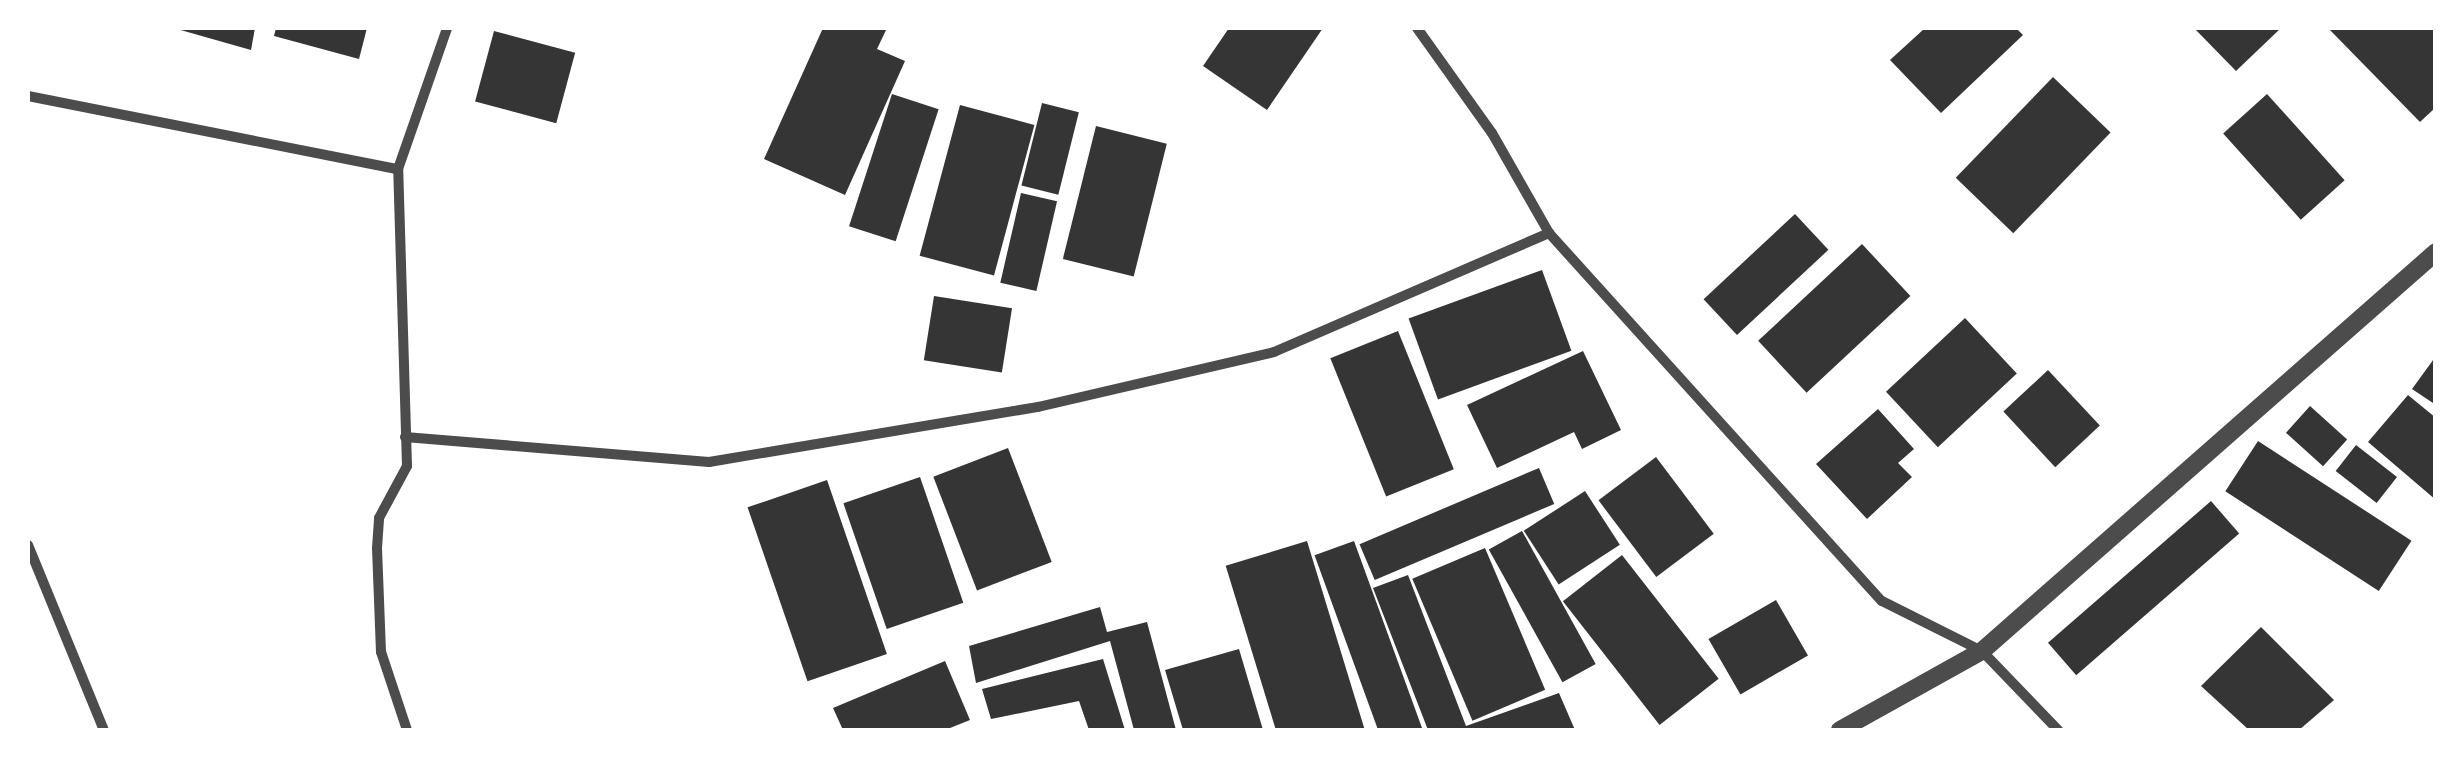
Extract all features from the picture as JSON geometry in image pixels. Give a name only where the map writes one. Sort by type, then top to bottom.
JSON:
[{"type":"street","points":[[406,730],[382,652],[378,548],[379,518],[408,466],[398,169],[447,28]]},
{"type":"street","points":[[1418,28],[1492,134],[1550,233],[1882,601],[1982,651],[2058,730]]},
{"type":"street","points":[[28,96],[398,169]]},
{"type":"street","points":[[405,437],[709,462],[1038,407],[1274,352],[1550,233]]},
{"type":"street","points":[[1840,730],[1982,651],[2436,252]]},
{"type":"street","points":[[28,545],[104,730]]},
{"type":"building","points":[[177,28],[255,28],[251,50]]},
{"type":"building","points":[[276,28],[367,28],[359,59],[274,36]]},
{"type":"building","points":[[823,28],[887,28],[877,49],[905,61],[845,195],[764,159]]},
{"type":"building","points":[[1229,28],[1323,28],[1267,110],[1203,66]]},
{"type":"building","points":[[1925,28],[2016,28],[2023,35],[1941,113],[1890,60]]},
{"type":"building","points":[[2194,28],[2281,28],[2236,71]]},
{"type":"building","points":[[2328,28],[2433,28],[2436,107],[2420,122]]},
{"type":"building","points":[[494,31],[575,53],[556,123],[475,102]]},
{"type":"building","points":[[2053,77],[2111,133],[2013,233],[1956,178]]},
{"type":"building","points":[[892,94],[939,109],[896,241],[849,226]]},
{"type":"building","points":[[2267,94],[2345,180],[2301,220],[2223,133]]},
{"type":"building","points":[[1042,103],[1079,112],[1058,195],[1021,185]]},
{"type":"building","points":[[960,105],[1034,125],[994,276],[920,256]]},
{"type":"building","points":[[1096,126],[1167,144],[1134,277],[1063,259]]},
{"type":"building","points":[[1021,193],[1057,201],[1036,291],[1000,283]]},
{"type":"building","points":[[1795,214],[1828,250],[1737,335],[1704,299]]},
{"type":"building","points":[[1862,244],[1910,296],[1807,393],[1758,341]]},
{"type":"building","points":[[1542,270],[1571,351],[1438,399],[1409,319]]},
{"type":"building","points":[[934,296],[1012,308],[1002,373],[924,360]]},
{"type":"building","points":[[1965,318],[2017,374],[1938,447],[1886,392]]},
{"type":"building","points":[[1398,331],[1454,469],[1386,496],[1330,358]]},
{"type":"building","points":[[1583,351],[1621,430],[1582,449],[1574,432],[1497,468],[1467,405]]},
{"type":"building","points":[[2436,356],[2436,405],[2412,389]]},
{"type":"building","points":[[2048,370],[2100,426],[2055,467],[2003,412]]},
{"type":"building","points":[[2408,395],[2436,418],[2436,500],[2368,442]]},
{"type":"building","points":[[2310,406],[2347,439],[2323,466],[2286,433]]},
{"type":"building","points":[[1878,409],[1914,449],[1898,463],[1912,477],[1867,519],[1816,464]]},
{"type":"building","points":[[2258,441],[2411,541],[2379,591],[2225,491]]},
{"type":"building","points":[[2356,445],[2397,477],[2377,503],[2336,471]]},
{"type":"building","points":[[1008,448],[1052,562],[977,591],[933,477]]},
{"type":"building","points":[[1656,457],[1714,534],[1656,577],[1598,500]]},
{"type":"building","points":[[1539,468],[1554,504],[1375,580],[1360,544]]},
{"type":"building","points":[[920,477],[963,603],[887,629],[843,503]]},
{"type":"building","points":[[827,480],[887,654],[807,681],[748,507]]},
{"type":"building","points":[[1585,491],[1620,545],[1559,584],[1524,531]]},
{"type":"building","points":[[2211,501],[2239,533],[2076,675],[2048,643]]},
{"type":"building","points":[[1522,531],[1596,664],[1562,682],[1489,549]]},
{"type":"building","points":[[1307,541],[1365,730],[1276,730],[1226,566]]},
{"type":"building","points":[[1354,541],[1423,730],[1378,730],[1315,555]]},
{"type":"building","points":[[1485,548],[1545,690],[1472,721],[1412,579]]},
{"type":"building","points":[[1622,555],[1719,679],[1660,725],[1563,601]]},
{"type":"building","points":[[1408,575],[1466,726],[1559,693],[1575,730],[1428,730],[1373,588]]},
{"type":"building","points":[[1776,600],[1808,655],[1740,694],[1708,639]]},
{"type":"building","points":[[1100,607],[1107,632],[1147,622],[1176,730],[1134,730],[1110,641],[976,683],[969,646]]},
{"type":"building","points":[[2261,627],[2334,700],[2299,730],[2249,730],[2201,686]]},
{"type":"building","points":[[1239,649],[1263,730],[1183,730],[1165,670]]},
{"type":"building","points":[[1103,659],[1125,730],[1089,730],[1079,701],[991,719],[982,689]]},
{"type":"building","points":[[945,661],[970,720],[945,730],[843,730],[833,708]]}]
